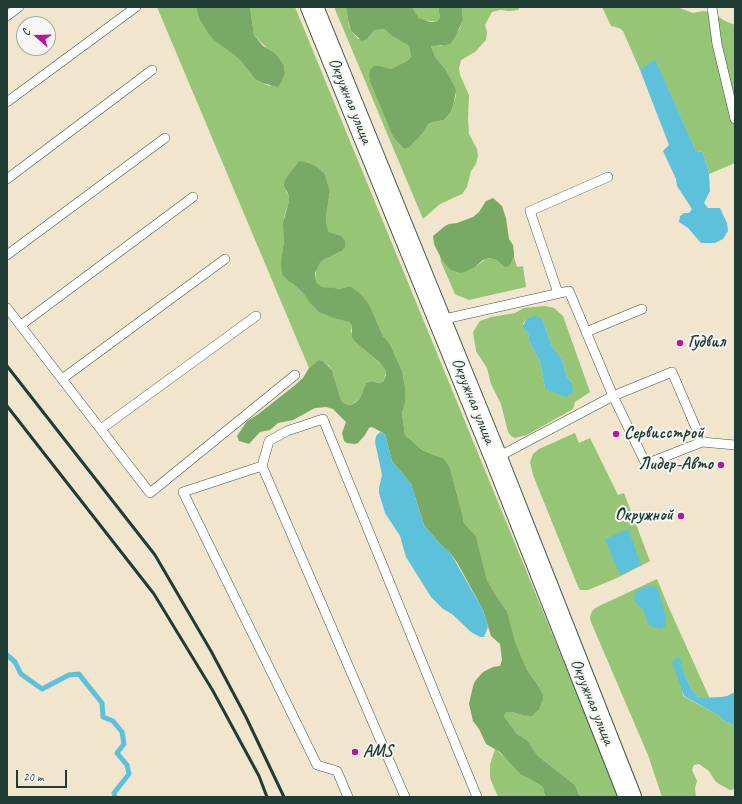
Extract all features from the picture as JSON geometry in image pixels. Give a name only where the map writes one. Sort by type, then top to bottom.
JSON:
[{"type":"main road","name":"Окружная улица","points":[[312,7],[496,458],[630,797]]},
{"type":"lane","points":[[7,16],[19,7]]},
{"type":"lane","points":[[7,102],[136,7]]},
{"type":"lane","points":[[712,7],[717,44],[735,119]]},
{"type":"lane","points":[[7,179],[152,70]]},
{"type":"lane","points":[[7,255],[165,138]]},
{"type":"lane","points":[[558,293],[530,211],[608,177]]},
{"type":"lane","points":[[21,326],[193,197]]},
{"type":"lane","points":[[62,379],[225,259]]},
{"type":"lane","points":[[440,320],[569,290],[613,396],[646,464],[702,442],[735,445]]},
{"type":"lane","points":[[7,308],[150,492],[295,376]]},
{"type":"lane","points":[[586,332],[642,309]]},
{"type":"lane","points":[[101,429],[256,316]]},
{"type":"lane","points":[[496,458],[613,396],[672,372],[702,442]]},
{"type":"lane","points":[[405,797],[262,466],[269,441],[287,431],[323,419],[477,797]]},
{"type":"lane","points":[[262,466],[183,492],[317,764],[337,771],[348,797]]},
{"type":"green space","points":[[157,7],[196,7],[199,19],[208,33],[239,59],[255,79],[269,86],[282,81],[285,74],[284,66],[254,35],[250,7],[295,7],[619,797],[580,797],[575,785],[538,756],[527,740],[517,734],[504,716],[507,712],[522,715],[543,694],[527,670],[516,644],[507,611],[487,580],[476,536],[463,522],[450,468],[439,457],[422,450],[405,435],[402,413],[405,403],[405,386],[402,371],[390,344],[383,336],[369,304],[362,295],[346,287],[340,289],[322,287],[317,283],[315,278],[317,267],[320,263],[342,251],[345,246],[341,237],[329,232],[327,227],[326,216],[330,191],[325,174],[316,166],[299,161],[285,180],[286,192],[289,196],[289,201],[284,217],[282,256],[286,278],[289,282],[302,292],[315,308],[324,314],[349,322],[352,326],[351,331],[355,342],[387,370],[383,382],[378,383],[372,381],[366,383],[360,398],[351,405],[345,404],[341,400],[332,370],[329,366],[324,362],[314,364],[309,368]]},
{"type":"green space","points":[[196,7],[250,7],[254,35],[263,46],[276,54],[284,66],[285,74],[278,87],[262,83],[255,79],[239,59],[213,39],[199,19]]},
{"type":"green space","points":[[334,7],[346,7],[349,26],[351,31],[358,39],[367,39],[375,30],[384,29],[392,36],[409,46],[411,57],[407,61],[391,69],[385,68],[369,76],[370,82],[393,137],[404,149],[423,133],[428,124],[444,120],[451,112],[456,96],[453,85],[446,70],[435,57],[431,46],[441,46],[459,30],[463,20],[462,7],[520,7],[518,10],[500,10],[492,12],[485,25],[487,32],[486,40],[475,52],[461,60],[459,68],[460,75],[469,95],[469,134],[477,149],[478,156],[476,164],[471,171],[467,187],[462,194],[440,204],[423,219]]},
{"type":"green space","points":[[346,7],[412,7],[419,18],[430,22],[436,22],[440,18],[438,7],[462,7],[463,20],[454,39],[450,44],[431,46],[435,57],[446,70],[456,90],[451,112],[444,120],[428,124],[423,133],[409,147],[404,149],[393,137],[370,82],[369,76],[370,70],[374,66],[391,69],[407,61],[411,57],[409,46],[392,36],[384,29],[375,30],[367,39],[362,41],[351,31]]},
{"type":"green space","points":[[412,7],[438,7],[440,18],[436,22],[424,20],[419,18]]},
{"type":"green space","points":[[602,7],[677,7],[693,13],[703,11],[713,13],[725,21],[735,25],[735,163],[709,174],[703,152],[696,151],[655,60],[640,70],[623,31],[619,28],[611,26]]},
{"type":"green space","points":[[299,161],[316,166],[325,174],[330,191],[326,216],[327,227],[329,232],[341,236],[345,241],[345,247],[342,251],[320,263],[315,273],[317,283],[322,287],[340,289],[351,287],[362,295],[369,304],[383,336],[390,344],[402,371],[405,386],[405,403],[402,413],[405,435],[422,450],[444,459],[450,468],[463,522],[476,536],[487,580],[507,611],[516,644],[527,670],[543,694],[543,699],[539,709],[532,716],[507,712],[504,716],[517,734],[527,740],[538,756],[575,785],[580,797],[545,797],[543,787],[521,775],[500,752],[486,744],[479,729],[473,721],[469,704],[473,686],[475,681],[483,672],[493,667],[500,666],[502,660],[500,644],[491,636],[483,610],[458,564],[451,554],[438,542],[424,525],[411,484],[392,461],[385,434],[372,427],[369,428],[358,443],[347,443],[344,441],[342,433],[346,422],[333,409],[326,407],[315,408],[293,420],[278,423],[270,430],[260,432],[249,444],[239,441],[237,436],[247,421],[294,386],[303,378],[309,368],[319,360],[324,362],[332,370],[341,400],[345,404],[351,405],[360,398],[366,383],[372,381],[378,383],[383,382],[386,375],[386,370],[379,362],[355,342],[352,337],[352,326],[349,322],[319,312],[302,292],[289,282],[282,274],[281,263],[284,240],[283,223],[289,201],[289,196],[284,186],[288,175]]},
{"type":"green space","points":[[493,198],[502,206],[506,218],[509,239],[513,245],[514,253],[511,263],[509,266],[505,267],[497,260],[490,258],[483,260],[474,268],[461,273],[451,270],[441,258],[434,244],[433,236],[449,224],[457,223],[473,217],[479,212],[486,201]]},
{"type":"green space","points":[[440,255],[446,265],[468,270],[474,268],[486,259],[493,258],[511,263],[514,257],[517,267],[523,266],[526,287],[469,300],[455,294],[441,262]]},
{"type":"green space","points":[[545,306],[554,308],[563,316],[590,392],[575,402],[573,409],[527,435],[515,438],[508,432],[501,404],[491,384],[487,368],[476,351],[473,332],[480,321],[491,317],[515,313],[524,308]],"holes":[[[526,319],[542,319],[552,346],[562,359],[566,374],[571,382],[545,388],[540,362],[529,341],[528,333],[523,324]]]},
{"type":"green space","points":[[575,433],[579,443],[590,438],[618,495],[624,493],[650,561],[617,578],[588,590],[580,590],[577,584],[533,475],[530,462],[533,454],[539,449]]},
{"type":"green space","points":[[657,579],[710,699],[699,698],[692,690],[678,657],[683,696],[735,726],[735,789],[730,790],[719,784],[715,781],[709,771],[699,764],[694,765],[692,770],[697,781],[695,788],[696,797],[662,797],[648,755],[591,622],[590,617],[592,611],[597,607]]},
{"type":"green space","points":[[495,749],[507,759],[521,775],[543,787],[545,797],[498,797],[490,778],[490,765]]},
{"type":"water","points":[[655,59],[696,151],[703,152],[709,174],[710,191],[704,203],[708,208],[720,208],[727,223],[728,231],[723,239],[715,243],[701,243],[688,228],[679,222],[680,216],[684,213],[689,213],[692,209],[677,186],[676,179],[663,151],[669,145],[640,70]]},
{"type":"water","points":[[537,316],[542,319],[552,346],[562,359],[566,374],[572,384],[573,392],[566,397],[545,388],[540,362],[529,341],[528,333],[523,327],[526,319]]},
{"type":"water","points":[[380,432],[385,434],[392,461],[411,484],[424,525],[438,542],[451,554],[483,610],[488,627],[484,637],[480,637],[471,632],[431,597],[406,557],[400,536],[385,513],[379,493],[382,475],[375,442],[376,436]]},
{"type":"water","points":[[628,529],[641,565],[620,575],[605,539]]},
{"type":"water","points":[[647,586],[656,587],[659,592],[666,618],[665,626],[661,629],[652,627],[648,624],[643,609],[635,602],[634,597],[636,591]]},
{"type":"water","points":[[679,656],[685,676],[692,690],[699,698],[727,696],[735,692],[735,726],[684,696],[672,662]]},
{"type":"waterway","points":[[7,655],[15,662],[21,674],[42,689],[69,675],[79,674],[102,703],[103,717],[113,721],[122,732],[124,744],[117,753],[127,765],[129,774],[114,793],[115,797]]},
{"type":"railway","points":[[7,366],[155,555],[211,651],[246,717],[284,797]]},
{"type":"railway","points":[[7,406],[154,594],[213,691],[259,776],[267,797]]},
{"type":"place","name":"Гудвил","points":[[680,343]]},
{"type":"place","name":"Сервисстрой","points":[[616,434]]},
{"type":"place","name":"Лидер-Авто","points":[[721,465]]},
{"type":"place","name":"Окружной","points":[[681,516]]},
{"type":"place","name":"AMS","points":[[355,752]]}]
